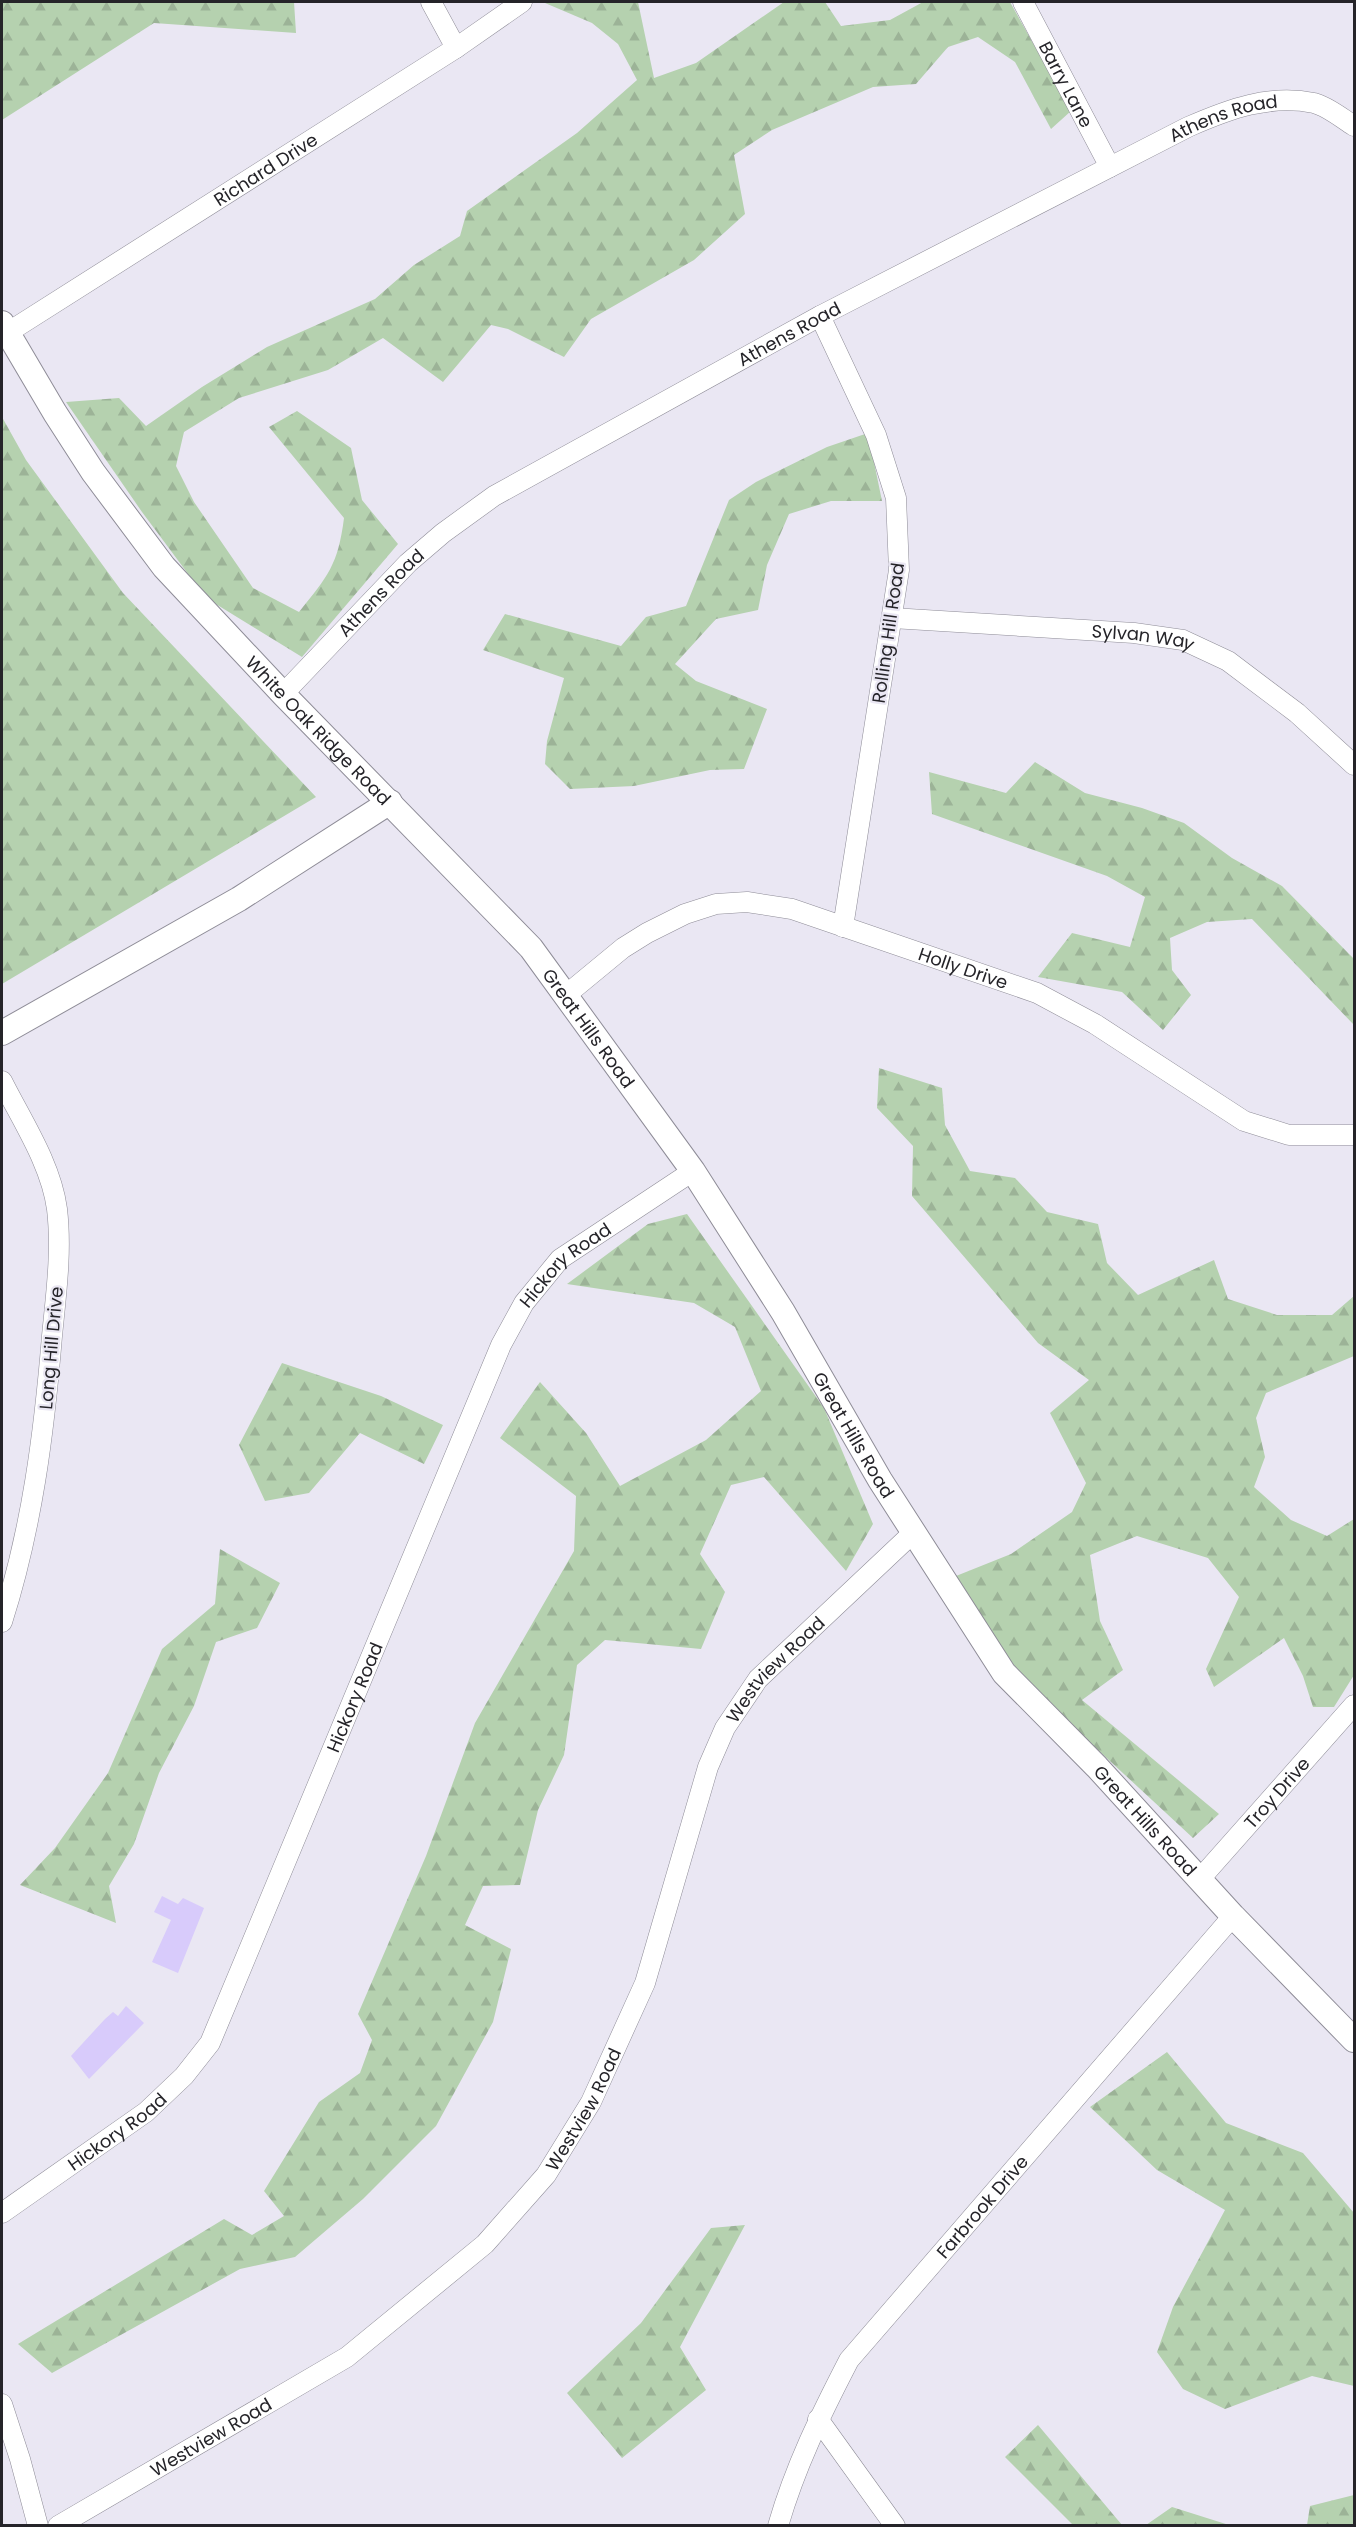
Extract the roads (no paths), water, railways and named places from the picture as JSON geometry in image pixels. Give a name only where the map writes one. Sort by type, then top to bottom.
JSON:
[{"type":"street","points":[[431,2],[456,48]]},
{"type":"street","name":"Richard Drive","points":[[4,328],[456,48],[522,2]]},
{"type":"street","name":"Barry Lane","points":[[1023,2],[1110,167]]},
{"type":"street","name":"Athens Road","points":[[283,694],[408,563],[442,533],[494,496],[820,316],[1226,110],[1268,100],[1316,103],[1354,126]]},
{"type":"street","name":"Rolling Hill Road","points":[[820,316],[876,435],[896,498],[899,570],[843,927]]},
{"type":"street","name":"White Oak Ridge Road","points":[[2,1034],[239,899],[390,801],[193,600],[137,532],[61,423],[4,328]]},
{"type":"street","name":"Sylvan Way","points":[[892,618],[1134,633],[1183,640],[1228,661],[1297,713],[1354,765]]},
{"type":"street","name":"Great Hills Road","points":[[390,801],[531,948],[693,1172],[783,1311],[880,1480],[1004,1673],[1097,1767],[1199,1880],[1354,2040]]},
{"type":"street","name":"Holly Drive","points":[[566,995],[623,948],[684,914],[716,904],[747,902],[792,909],[1037,993],[1095,1024],[1244,1121],[1289,1135],[1354,1135]]},
{"type":"street","name":"Long Hill Drive","points":[[2,1081],[50,1180],[57,1209],[58,1271],[46,1412],[30,1518],[2,1622]]},
{"type":"street","name":"Hickory Road","points":[[2,2213],[146,2112],[184,2076],[210,2043],[501,1345],[524,1304],[560,1259],[693,1172]]},
{"type":"street","name":"Westview Road","points":[[58,2526],[347,2357],[485,2244],[546,2175],[591,2102],[645,1983],[708,1767],[725,1728],[758,1679],[914,1532]]},
{"type":"street","name":"Troy Drive","points":[[1199,1880],[1354,1705]]},
{"type":"street","name":"Farbrook Drive","points":[[778,2526],[787,2494],[818,2419],[849,2360],[1233,1916]]},
{"type":"street","points":[[2,2404],[38,2526]]},
{"type":"street","points":[[818,2419],[895,2526]]}]
